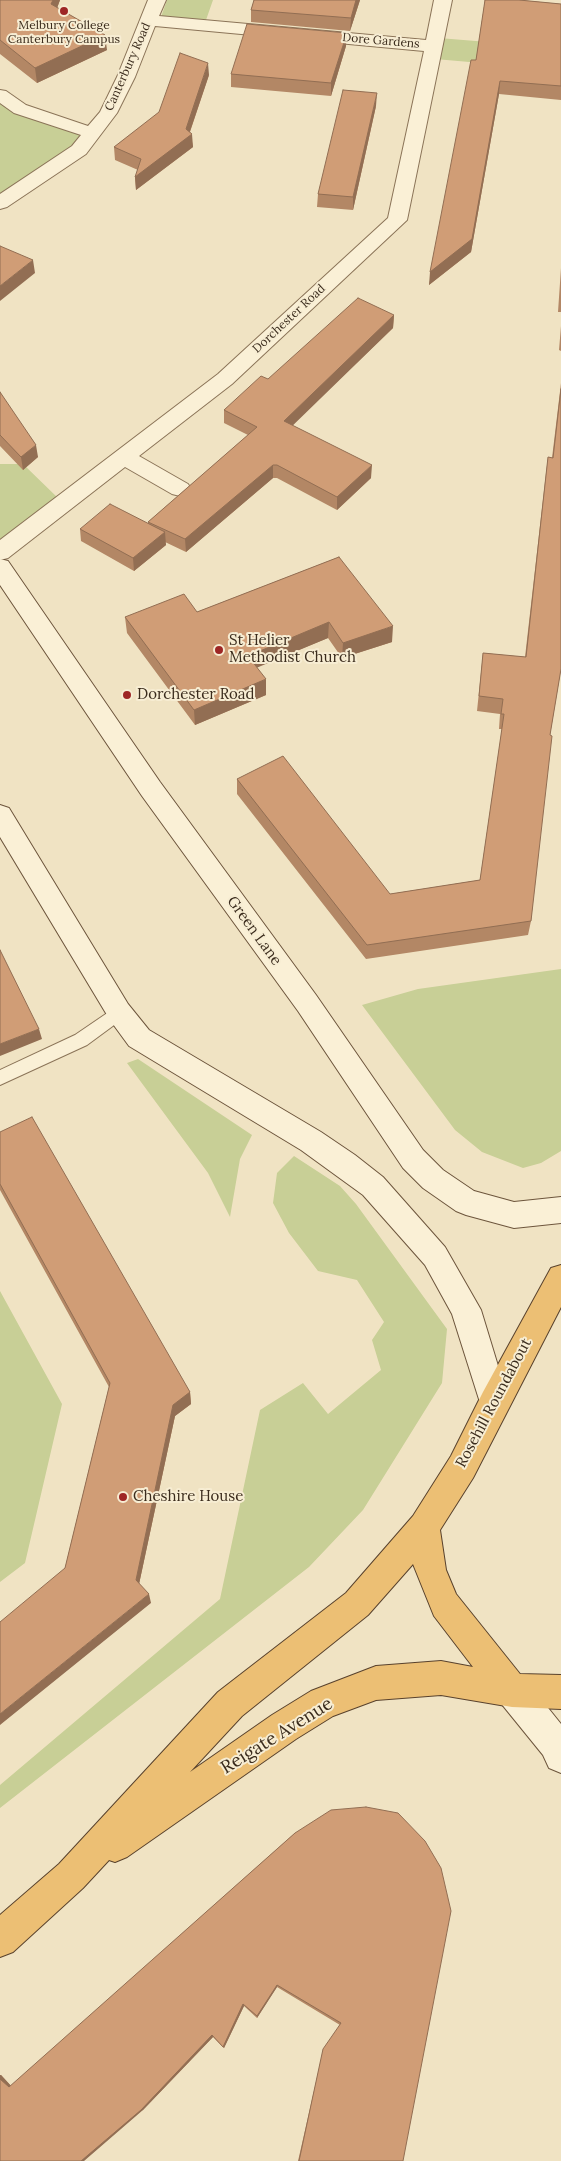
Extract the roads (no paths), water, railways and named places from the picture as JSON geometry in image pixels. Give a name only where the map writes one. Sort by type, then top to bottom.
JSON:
[{"type":"highway","name":"Rosehill Roundabout","points":[[424,1526],[462,1467],[494,1402],[561,1278]]},
{"type":"highway","points":[[424,1526],[430,1571],[445,1605],[512,1690],[561,1692]]},
{"type":"highway","name":"Reigate Avenue","points":[[0,1939],[71,1876],[230,1704],[357,1604],[424,1526]]},
{"type":"highway","name":"Reigate Avenue","points":[[71,1876],[323,1703],[376,1683],[395,1681],[441,1678],[512,1690]]},
{"type":"street","name":"Canterbury Road","points":[[0,203],[79,150],[92,134],[112,106],[157,0]]},
{"type":"street","name":"Dorchester Road","points":[[0,552],[225,379],[397,220],[443,0]]},
{"type":"street","name":"Dore Gardens","points":[[150,20],[432,46]]},
{"type":"street","points":[[0,95],[20,109],[92,134]]},
{"type":"street","points":[[124,457],[180,489]]},
{"type":"street","name":"Green Lane","points":[[0,567],[151,789],[307,1003],[413,1159],[433,1178],[466,1202],[514,1215],[561,1210]]},
{"type":"street","points":[[0,815],[120,1012],[139,1038],[311,1141],[373,1186],[435,1256],[466,1310],[494,1402]]},
{"type":"street","points":[[512,1690],[555,1743],[561,1756]]},
{"type":"lane","points":[[0,1078],[82,1040],[120,1012]]},
{"type":"place","name":"Melbury College Canterbury Campus","points":[[64,11]]},
{"type":"place","name":"St Helier Methodist Church","points":[[219,650]]},
{"type":"place","name":"Dorchester Road","points":[[127,695]]},
{"type":"place","name":"Cheshire House","points":[[123,1497]]}]
